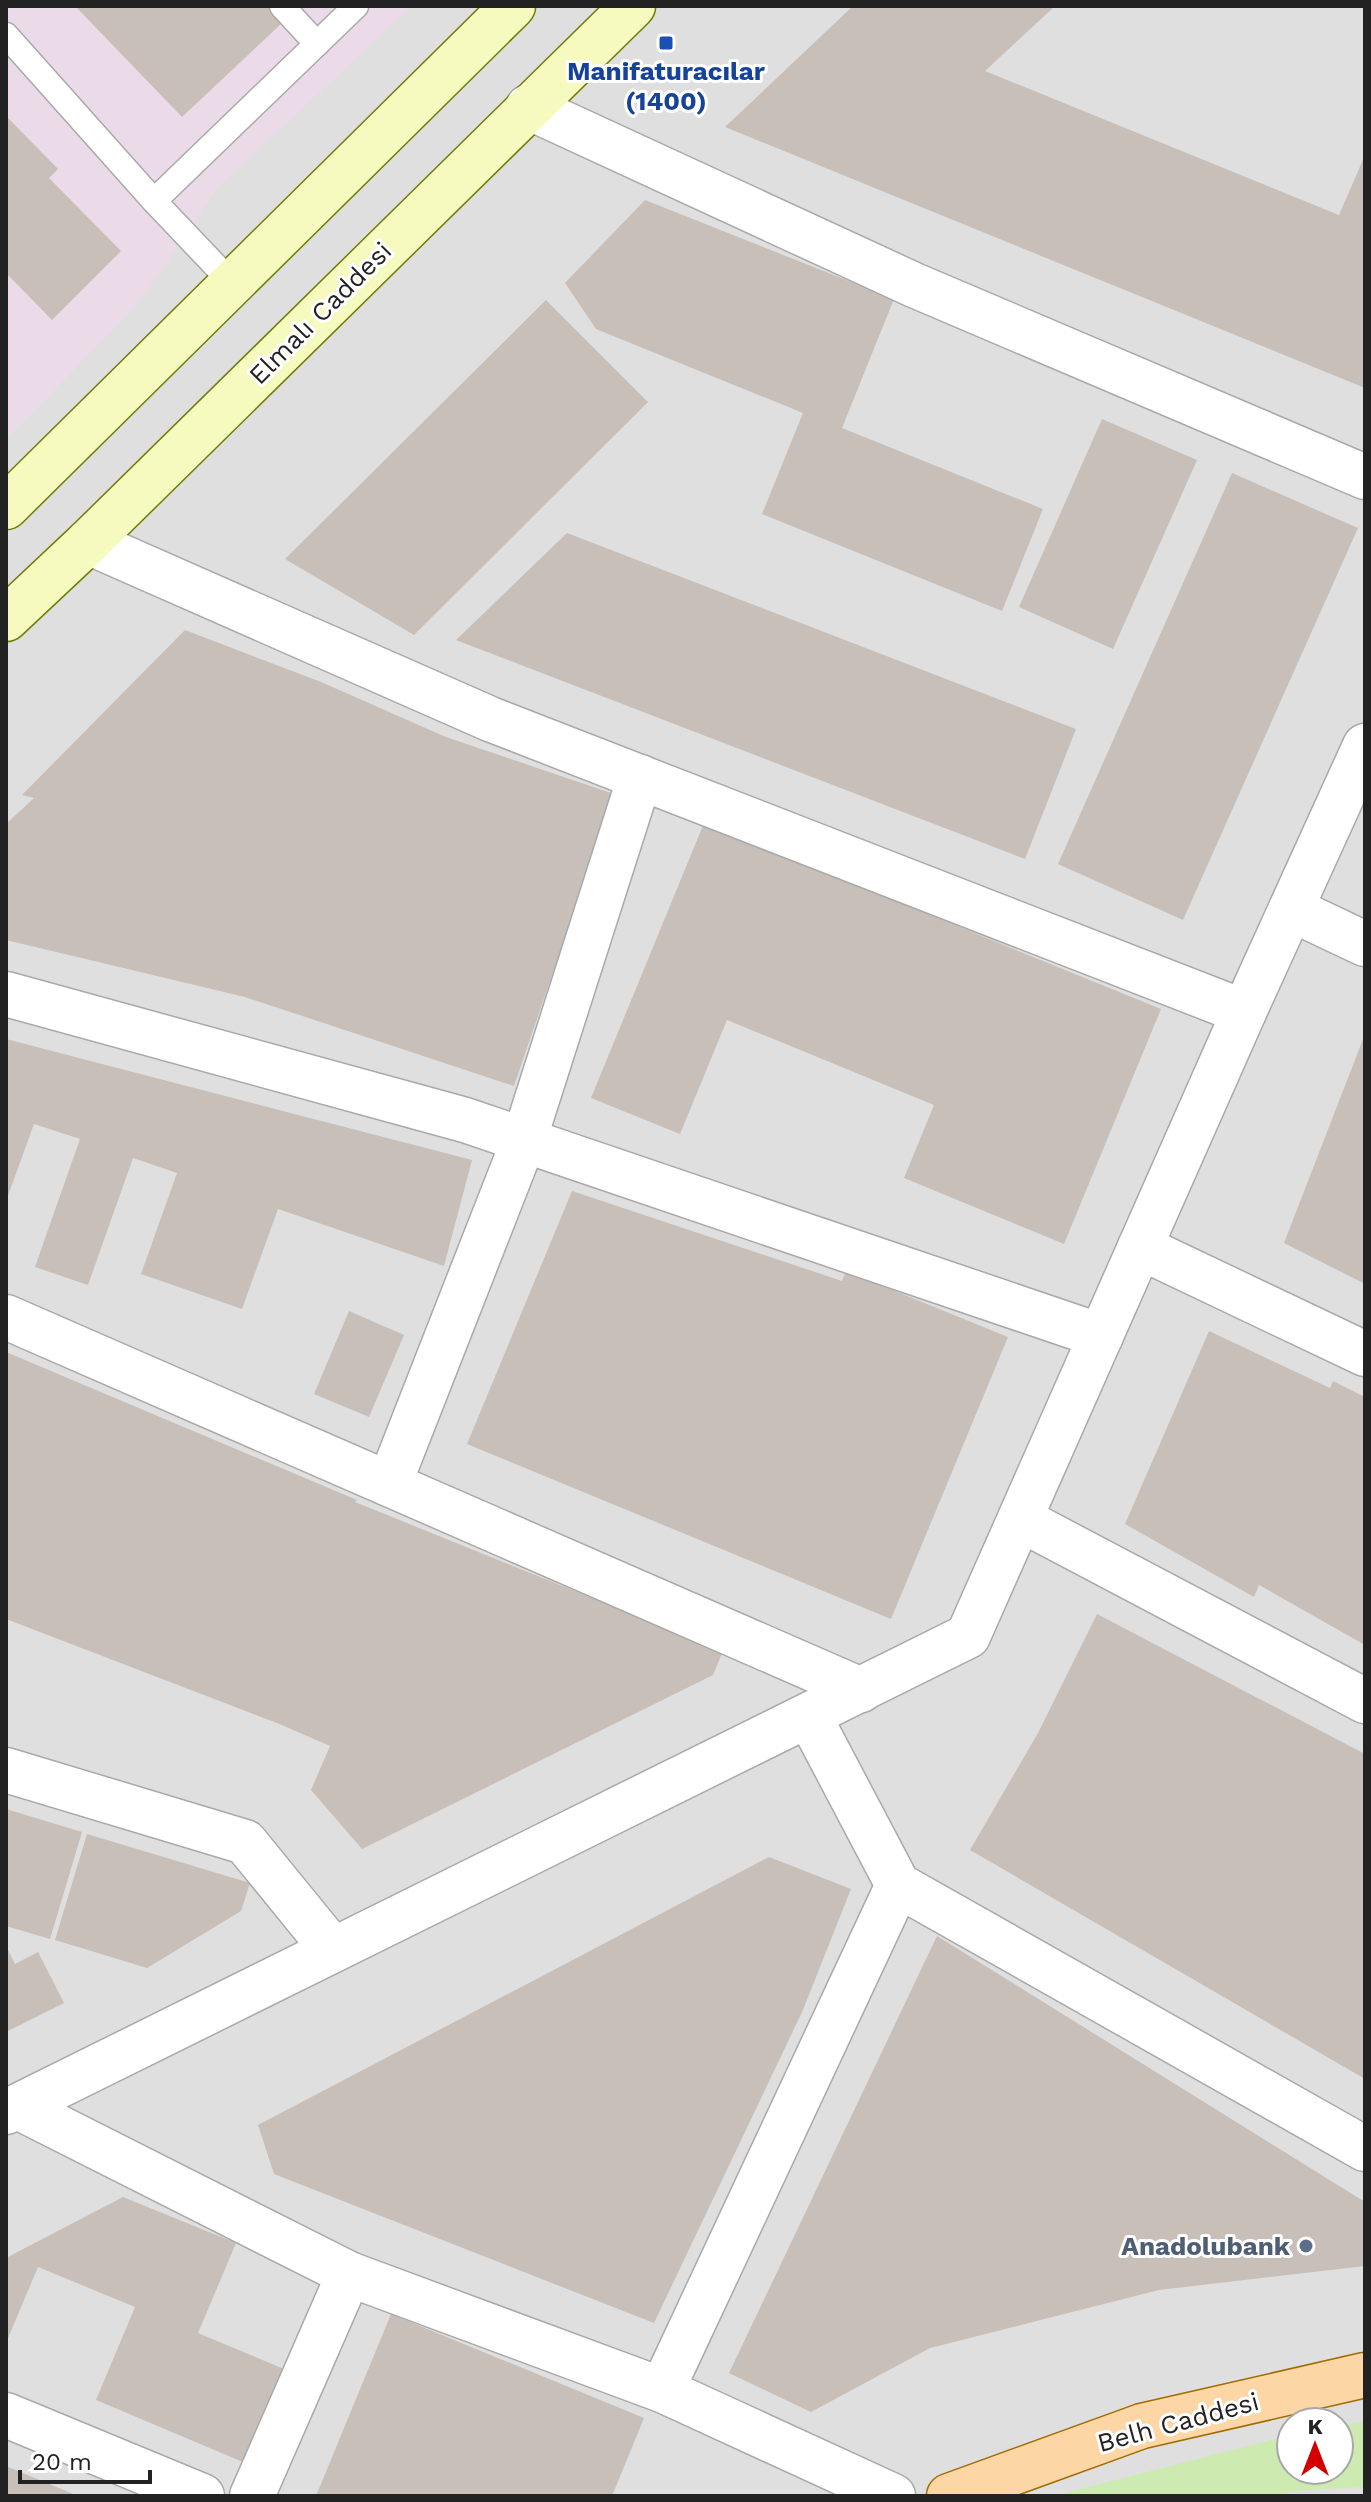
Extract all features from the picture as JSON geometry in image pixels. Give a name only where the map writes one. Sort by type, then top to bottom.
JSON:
[{"type":"main road","points":[[6,507],[513,6]]},
{"type":"main road","name":"Elmalı Caddesi","points":[[6,619],[633,6]]},
{"type":"main road","name":"Belh Caddesi","points":[[949,2496],[1142,2426],[1365,2375]]},
{"type":"street","points":[[528,107],[914,285],[1365,477]]},
{"type":"street","points":[[88,542],[490,719],[1244,1012]]},
{"type":"street","points":[[12,2109],[968,1636],[1365,746]]},
{"type":"street","points":[[390,1482],[524,1140],[640,777]]},
{"type":"street","points":[[1291,909],[1365,944]]},
{"type":"street","points":[[6,994],[465,1120],[1101,1336]]},
{"type":"street","points":[[1140,1247],[1365,1354]]},
{"type":"street","points":[[6,1317],[861,1690]]},
{"type":"street","points":[[1020,1519],[1365,1701]]},
{"type":"street","points":[[809,1716],[898,1885],[1365,2149]]},
{"type":"street","points":[[6,1770],[245,1842],[333,1950]]},
{"type":"street","points":[[662,2390],[898,1885]]},
{"type":"street","points":[[12,2109],[349,2274],[662,2390],[893,2496]]},
{"type":"street","points":[[252,2496],[349,2274]]},
{"type":"street","points":[[6,2415],[202,2496]]},
{"type":"lane","points":[[282,6],[317,44]]},
{"type":"lane","points":[[154,201],[356,6]]},
{"type":"lane","points":[[6,35],[231,282]]},
{"type":"shaded area","points":[[6,6],[1365,6],[1365,2496],[6,2496]]},
{"type":"shaded area","points":[[6,6],[412,6],[216,189],[141,300],[6,440]]},
{"type":"green space","points":[[1365,2422],[1365,2487],[1305,2490],[1269,2496],[1053,2496],[1275,2439],[1275,2486],[1355,2486],[1355,2424]]},
{"type":"building","points":[[75,6],[268,6],[283,22],[182,117]]},
{"type":"building","points":[[853,6],[1055,6],[985,71],[1339,215],[1365,155],[1365,388],[725,127]]},
{"type":"building","points":[[6,116],[58,169],[49,178],[121,251],[52,320],[6,273]]},
{"type":"building","points":[[645,200],[894,299],[842,428],[1043,509],[1002,611],[762,514],[803,413],[596,329],[565,283]]},
{"type":"building","points":[[546,300],[648,402],[414,635],[285,559]]},
{"type":"building","points":[[1102,419],[1197,460],[1113,649],[1019,607]]},
{"type":"building","points":[[1232,473],[1358,528],[1183,920],[1058,864]]},
{"type":"building","points":[[567,533],[1076,729],[1025,859],[456,640]]},
{"type":"building","points":[[185,630],[321,682],[446,737],[614,794],[514,1086],[245,997],[6,940],[6,824],[34,798],[22,795]]},
{"type":"building","points":[[704,823],[1161,1009],[1064,1244],[904,1178],[934,1105],[727,1020],[680,1134],[591,1098]]},
{"type":"building","points":[[1365,1034],[1365,1284],[1284,1243]]},
{"type":"building","points":[[6,1039],[472,1160],[444,1266],[278,1209],[242,1309],[141,1274],[177,1173],[133,1158],[88,1285],[35,1267],[80,1139],[34,1124],[6,1201]]},
{"type":"building","points":[[572,1191],[842,1281],[846,1271],[1008,1337],[891,1619],[467,1444]]},
{"type":"building","points":[[349,1311],[404,1335],[369,1417],[314,1394]]},
{"type":"building","points":[[1209,1331],[1330,1388],[1333,1381],[1365,1397],[1365,1645],[1259,1585],[1254,1597],[1125,1524]]},
{"type":"building","points":[[6,1352],[357,1500],[355,1502],[723,1651],[713,1675],[362,1849],[311,1790],[330,1746],[6,1619]]},
{"type":"building","points":[[1097,1614],[1365,1754],[1365,2079],[970,1850],[1038,1733]]},
{"type":"building","points":[[6,1809],[82,1832],[50,1939],[6,1926]]},
{"type":"building","points":[[87,1834],[250,1883],[241,1911],[147,1968],[55,1940]]},
{"type":"building","points":[[769,1857],[851,1889],[803,2010],[654,2323],[274,2174],[258,2125]]},
{"type":"building","points":[[937,1936],[1365,2202],[1365,2266],[1159,2290],[930,2348],[811,2412],[729,2373]]},
{"type":"building","points":[[6,1946],[15,1964],[38,1952],[64,2003],[6,2032]]},
{"type":"building","points":[[123,2197],[236,2243],[198,2333],[289,2371],[250,2465],[96,2400],[135,2307],[38,2267],[6,2343],[6,2258]]},
{"type":"building","points":[[391,2314],[644,2418],[612,2496],[316,2496]]},
{"type":"building","points":[[6,2466],[78,2496],[6,2496]]},
{"type":"place","name":"Manifaturacılar (1400)","points":[[666,43]]},
{"type":"place","name":"Anadolubank","points":[[1306,2246]]}]
